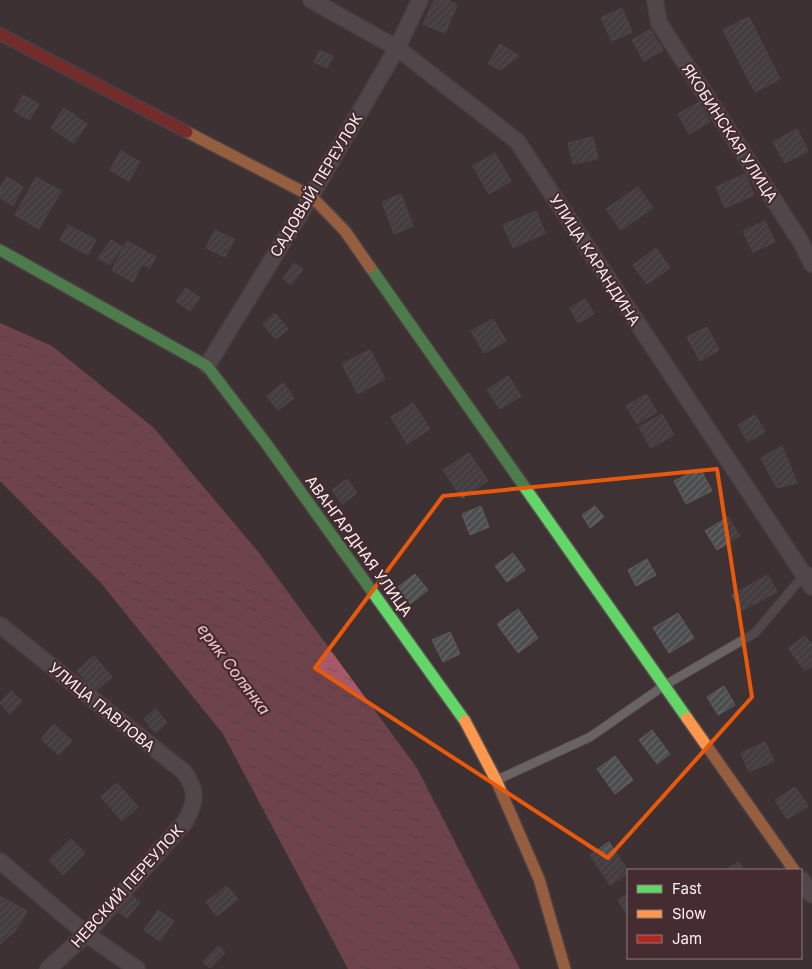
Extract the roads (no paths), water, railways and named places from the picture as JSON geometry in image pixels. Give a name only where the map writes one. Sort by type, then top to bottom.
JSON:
[{"type":"street","name":"УЛИЦА КАРАНДИНА","points":[[311,0],[398,48],[517,142],[783,545],[809,578]]},
{"type":"street","name":"САДОВЫЙ ПЕРЕУЛОК","points":[[207,366],[311,196],[398,48],[420,0]]},
{"type":"street","name":"ЯКОБИНСКАЯ УЛИЦА","points":[[655,0],[658,23],[801,242],[812,264]]},
{"type":"street","points":[[0,34],[311,196],[345,231],[793,869]]},
{"type":"street","name":"АВАНГАРДНАЯ УЛИЦА","points":[[0,250],[207,366],[266,442],[467,723],[496,780],[539,879],[565,969]]},
{"type":"street","name":"УЛИЦА ПАВЛОВА","points":[[0,625],[184,772],[191,782],[194,794]]},
{"type":"street","name":"НЕВСКИЙ ПЕРЕУЛОК","points":[[48,969],[86,934],[185,822],[192,808],[194,794]]},
{"type":"street","points":[[0,861],[86,934],[137,969]]},
{"type":"street","points":[[802,880],[812,895]]},
{"type":"lane","points":[[496,780],[590,737],[665,685],[755,633],[809,578]]},
{"type":"water","name":"ерик Солянка","points":[[0,323],[52,346],[154,428],[260,554],[417,768],[520,969],[348,969],[223,734],[101,583],[0,481]]}]
